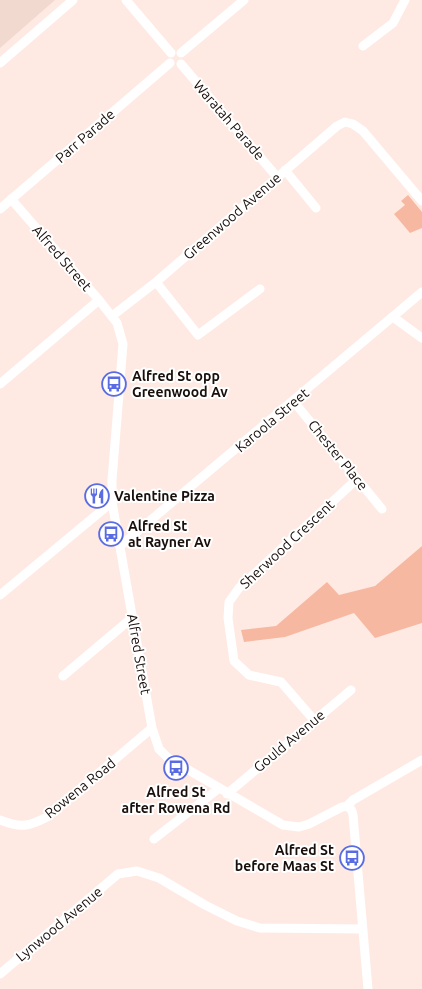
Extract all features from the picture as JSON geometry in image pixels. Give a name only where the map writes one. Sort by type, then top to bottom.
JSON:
[{"type":"street","points":[[0,63],[73,0]]},
{"type":"street","points":[[126,0],[171,53]]},
{"type":"street","points":[[181,53],[244,0]]},
{"type":"street","points":[[363,46],[393,23],[404,0]]},
{"type":"street","points":[[176,51],[181,53],[183,59],[181,64],[176,66],[170,63],[168,56],[171,53],[176,51]]},
{"type":"street","name":"Parr Parade","points":[[0,209],[170,63]]},
{"type":"street","name":"Waratah Parade","points":[[181,64],[277,177]]},
{"type":"street","name":"Greenwood Avenue","points":[[112,316],[156,282],[285,170],[345,122],[353,124],[363,131],[422,201]]},
{"type":"street","points":[[285,170],[316,208]]},
{"type":"street","name":"Alfred Street","points":[[11,199],[99,300],[112,316],[120,331],[123,348],[112,480],[112,502],[152,728],[157,745],[163,754],[227,794],[274,821],[288,826],[310,824],[347,806],[353,800],[422,760]]},
{"type":"street","points":[[156,282],[198,335],[260,289]]},
{"type":"street","name":"Karoola Street","points":[[120,546],[294,402],[422,292]]},
{"type":"street","points":[[0,384],[99,300]]},
{"type":"street","points":[[393,317],[422,338]]},
{"type":"street","name":"Chester Place","points":[[294,402],[382,509]]},
{"type":"street","name":"Sherwood Crescent","points":[[314,720],[281,682],[249,675],[234,661],[228,618],[229,602],[239,588],[357,479]]},
{"type":"street","points":[[0,595],[112,502]]},
{"type":"street","points":[[63,676],[133,617]]},
{"type":"street","name":"Gould Avenue","points":[[227,794],[351,690]]},
{"type":"street","name":"Rowena Road","points":[[0,820],[17,825],[32,825],[47,817],[152,728]]},
{"type":"street","points":[[154,839],[218,788]]},
{"type":"street","points":[[347,806],[351,808],[353,815],[368,989]]},
{"type":"street","name":"Lynwood Avenue","points":[[0,974],[118,874],[137,871],[159,878],[237,921],[260,928],[363,929]]},
{"type":"shaded area","points":[[0,0],[55,0],[0,48]]},
{"type":"shaded area","points":[[408,195],[422,212],[422,228],[410,233],[394,214],[405,205],[401,201]]},
{"type":"shaded area","points":[[422,546],[422,623],[375,638],[354,613],[285,637],[244,642],[241,630],[276,626],[327,582],[339,595],[375,586]]},
{"type":"place","name":"Alfred St opp Greenwood Av","points":[[114,384]]},
{"type":"place","name":"Valentine Pizza","points":[[97,496]]},
{"type":"place","name":"Alfred St at Rayner Av","points":[[111,534]]},
{"type":"place","name":"Alfred St after Rowena Rd","points":[[176,768]]},
{"type":"place","name":"Alfred St before Maas St","points":[[352,858]]}]
